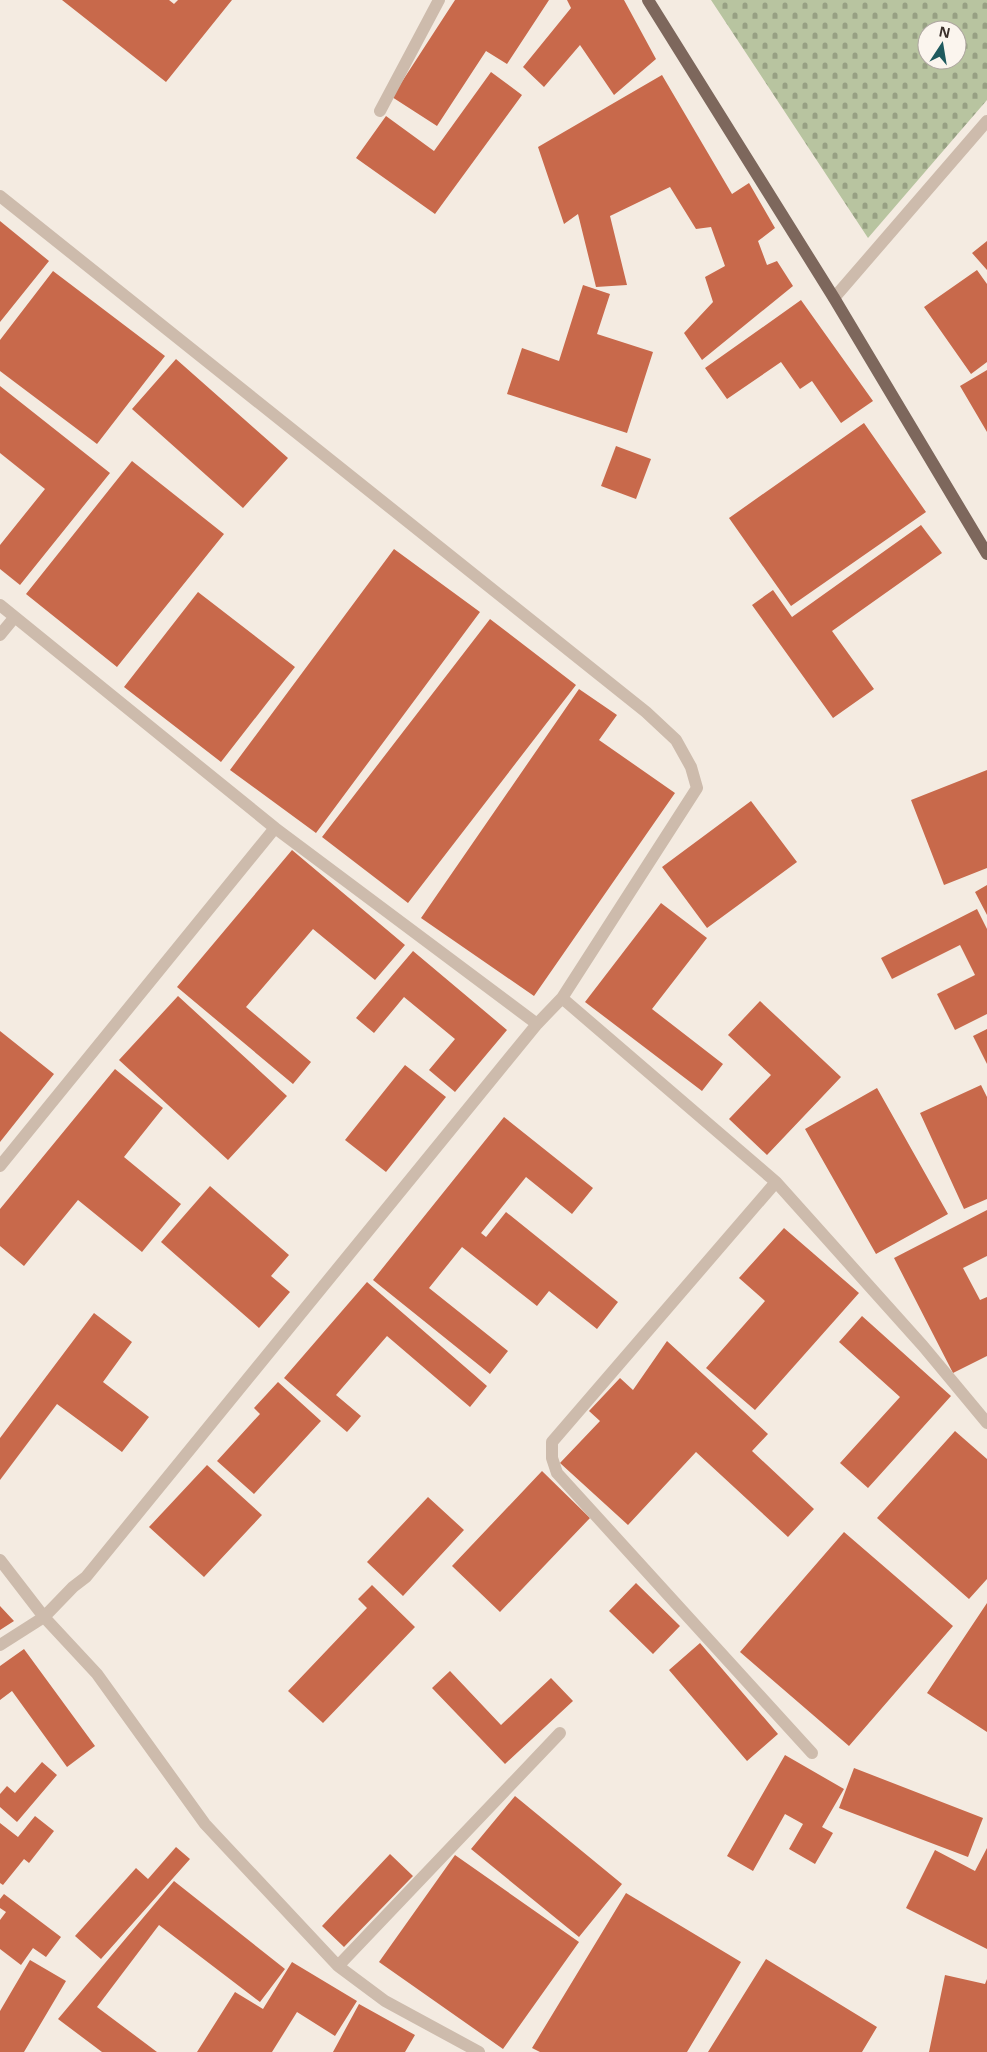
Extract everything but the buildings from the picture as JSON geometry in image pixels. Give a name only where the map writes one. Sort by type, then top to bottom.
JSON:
[{"type":"main road","points":[[648,0],[834,298],[987,554]]},
{"type":"street","points":[[380,111],[439,0]]},
{"type":"street","points":[[834,298],[987,121]]},
{"type":"street","points":[[0,196],[639,706],[676,740],[691,767],[697,788],[562,998],[537,1024],[86,1577],[73,1587],[44,1617],[0,1644]]},
{"type":"street","points":[[0,605],[275,828],[537,1024]]},
{"type":"street","points":[[0,635],[14,618]]},
{"type":"street","points":[[0,1166],[275,828]]},
{"type":"street","points":[[562,998],[776,1182],[923,1346],[987,1422]]},
{"type":"street","points":[[776,1182],[552,1442],[552,1458],[557,1473],[812,1753]]},
{"type":"street","points":[[0,1560],[44,1617],[97,1674],[205,1824],[338,1966],[385,2001],[479,2052]]},
{"type":"street","points":[[338,1966],[560,1733]]},
{"type":"green space","points":[[711,0],[987,0],[987,100],[868,238]]}]
